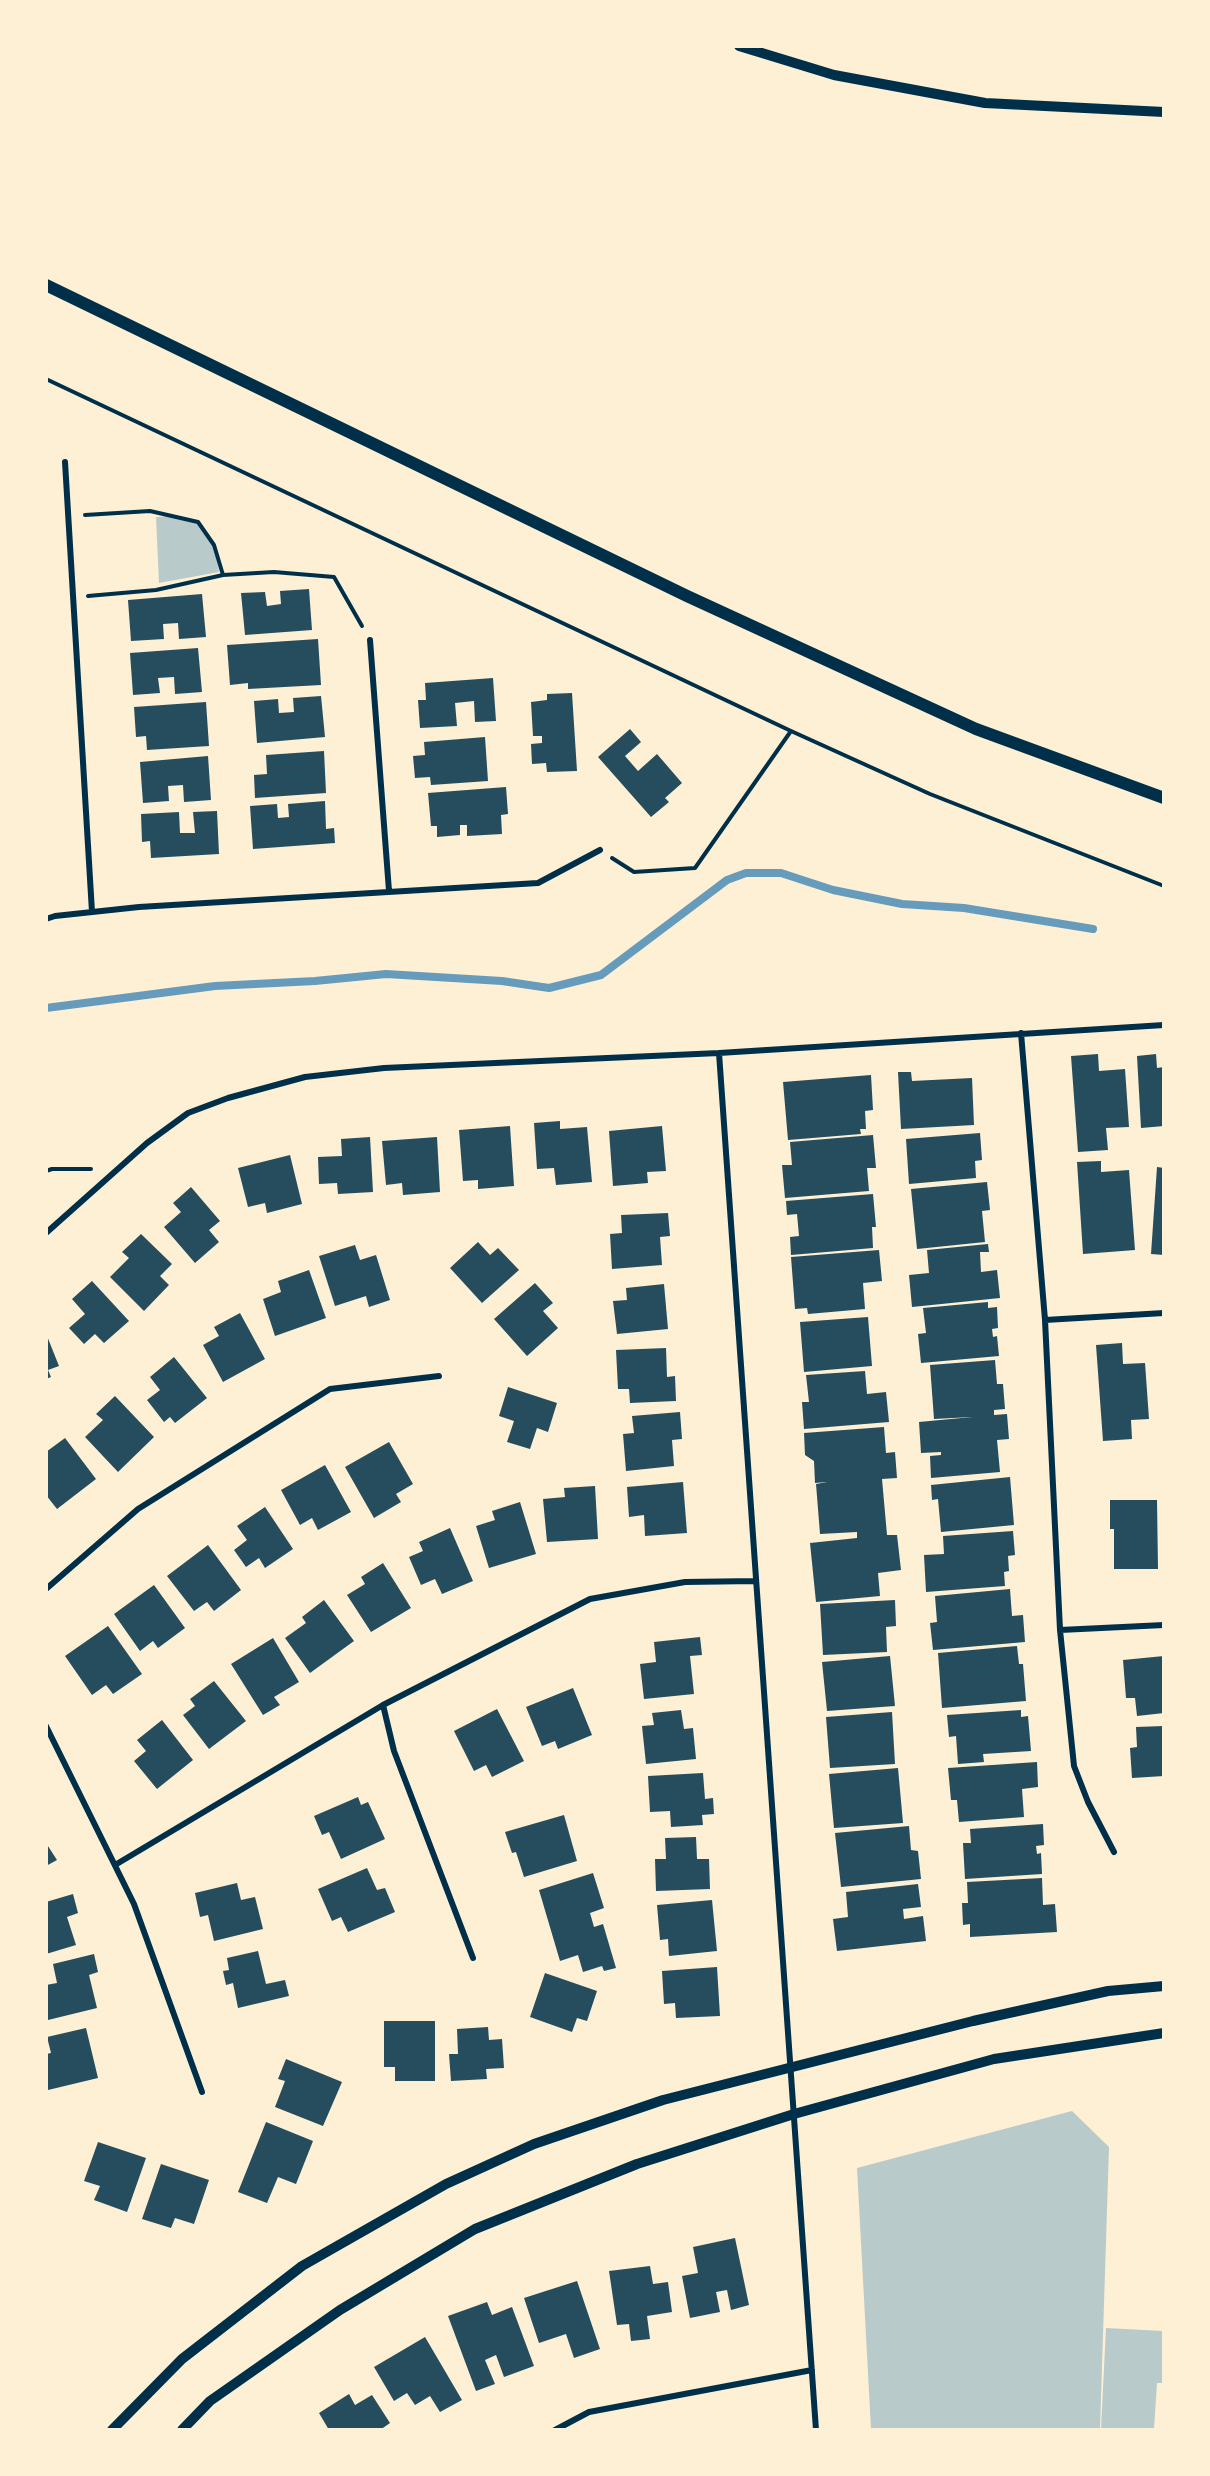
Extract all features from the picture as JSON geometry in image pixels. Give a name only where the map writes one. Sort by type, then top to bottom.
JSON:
[{"type":"main road","points":[[46,285],[773,635],[976,729],[1164,798]]},
{"type":"street","points":[[739,46],[834,75],[984,103],[1164,112]]},
{"type":"street","points":[[65,462],[92,912]]},
{"type":"street","points":[[370,640],[389,891]]},
{"type":"street","points":[[46,919],[55,915],[92,912],[538,883],[600,850]]},
{"type":"street","points":[[46,1233],[147,1143],[188,1113],[228,1098],[305,1077],[384,1068],[719,1053],[1164,1025]]},
{"type":"street","points":[[1021,1033],[1045,1320],[1060,1630],[1074,1766],[1088,1802],[1114,1852]]},
{"type":"street","points":[[719,1053],[816,2430]]},
{"type":"street","points":[[1045,1320],[1164,1314]]},
{"type":"street","points":[[46,1589],[138,1509],[330,1389],[439,1376]]},
{"type":"street","points":[[115,1865],[383,1705],[590,1599],[685,1582],[756,1581]]},
{"type":"street","points":[[1060,1630],[1164,1625]]},
{"type":"street","points":[[383,1705],[394,1751],[473,1958]]},
{"type":"street","points":[[46,1726],[134,1904],[202,2092]]},
{"type":"street","points":[[112,2430],[182,2359],[302,2266],[446,2184],[534,2144],[663,2100],[984,2019],[1108,1991],[1164,1986]]},
{"type":"street","points":[[182,2430],[210,2401],[340,2310],[475,2229],[637,2164],[794,2114],[994,2059],[1164,2033]]},
{"type":"street","points":[[555,2430],[588,2412],[812,2370]]},
{"type":"path","points":[[46,379],[791,731],[930,794],[1164,886]]},
{"type":"path","points":[[68,516],[150,511],[198,522],[214,545],[223,575]]},
{"type":"path","points":[[73,597],[156,590],[223,575],[274,572],[334,577],[370,640]]},
{"type":"path","points":[[600,850],[634,872],[695,868],[791,731]]},
{"type":"path","points":[[46,1172],[52,1169],[119,1170]]},
{"type":"shaded area","points":[[179,516],[198,522],[214,545],[219,572],[159,583],[156,517]]},
{"type":"shaded area","points":[[1072,2111],[1109,2147],[1100,2429],[871,2429],[857,2168]]},
{"type":"shaded area","points":[[1106,2328],[1163,2331],[1163,2383],[1157,2383],[1154,2429],[1101,2429]]},
{"type":"building","points":[[309,589],[312,630],[245,635],[241,593],[265,592],[267,606],[281,604],[280,591]]},
{"type":"building","points":[[202,594],[206,637],[179,639],[178,623],[163,624],[164,639],[131,641],[128,600]]},
{"type":"building","points":[[318,639],[321,685],[248,689],[248,683],[230,685],[227,645]]},
{"type":"building","points":[[198,648],[202,692],[175,694],[174,677],[158,678],[160,693],[133,695],[130,653]]},
{"type":"building","points":[[493,678],[496,721],[475,722],[474,701],[455,703],[457,726],[420,728],[418,700],[426,700],[425,683]]},
{"type":"building","points":[[572,693],[577,771],[547,772],[546,763],[532,764],[531,744],[542,743],[542,736],[533,736],[531,702],[547,700],[547,694]]},
{"type":"building","points":[[321,696],[325,737],[257,743],[254,701],[278,699],[279,713],[294,712],[293,698]]},
{"type":"building","points":[[206,702],[209,746],[147,750],[146,736],[136,737],[134,707]]},
{"type":"building","points":[[630,729],[641,742],[625,756],[638,771],[657,754],[682,783],[665,798],[669,802],[651,817],[598,757]]},
{"type":"building","points":[[485,737],[488,781],[431,785],[430,777],[415,778],[413,756],[425,755],[424,742]]},
{"type":"building","points":[[324,751],[326,793],[255,798],[254,775],[267,774],[266,755]]},
{"type":"building","points":[[208,756],[211,800],[184,802],[183,785],[168,786],[169,801],[143,803],[140,762]]},
{"type":"building","points":[[506,787],[508,814],[501,815],[502,834],[467,836],[467,825],[460,825],[460,835],[437,837],[437,826],[431,826],[428,793]]},
{"type":"building","points":[[325,801],[326,829],[334,828],[335,843],[253,849],[250,806],[277,804],[278,818],[289,817],[288,804]]},
{"type":"building","points":[[217,811],[219,854],[151,858],[150,841],[142,842],[141,814],[179,812],[180,833],[195,833],[193,812]]},
{"type":"building","points":[[1098,1054],[1099,1071],[1125,1069],[1129,1127],[1106,1128],[1108,1150],[1078,1152],[1071,1056]]},
{"type":"building","points":[[1156,1054],[1157,1068],[1164,1067],[1164,1126],[1141,1128],[1137,1056]]},
{"type":"building","points":[[898,1072],[911,1072],[912,1081],[972,1078],[974,1125],[901,1129]]},
{"type":"building","points":[[871,1075],[873,1110],[865,1111],[866,1129],[860,1129],[861,1134],[788,1140],[783,1082]]},
{"type":"building","points":[[560,1121],[560,1129],[587,1127],[592,1182],[556,1185],[554,1168],[537,1169],[534,1123]]},
{"type":"building","points":[[510,1126],[514,1186],[478,1189],[478,1180],[463,1181],[459,1130]]},
{"type":"building","points":[[662,1126],[666,1171],[647,1172],[648,1183],[613,1186],[609,1131]]},
{"type":"building","points":[[980,1133],[982,1160],[975,1161],[976,1178],[909,1184],[906,1139]]},
{"type":"building","points":[[873,1135],[876,1168],[867,1168],[869,1191],[785,1198],[782,1165],[792,1165],[790,1142]]},
{"type":"building","points":[[370,1137],[373,1192],[338,1194],[337,1183],[319,1184],[318,1157],[342,1156],[341,1139]]},
{"type":"building","points":[[437,1137],[440,1192],[403,1195],[402,1183],[386,1185],[382,1141]]},
{"type":"building","points":[[290,1155],[302,1204],[267,1213],[265,1203],[248,1207],[238,1168]]},
{"type":"building","points":[[1101,1161],[1101,1172],[1129,1170],[1135,1250],[1083,1254],[1077,1162]]},
{"type":"building","points":[[1157,1167],[1164,1168],[1164,1255],[1151,1254]]},
{"type":"building","points":[[987,1182],[990,1210],[982,1211],[985,1242],[917,1249],[911,1189]]},
{"type":"building","points":[[191,1187],[220,1221],[209,1230],[219,1242],[195,1263],[164,1227],[181,1212],[173,1203]]},
{"type":"building","points":[[873,1194],[876,1227],[872,1227],[873,1248],[791,1255],[790,1237],[799,1236],[797,1214],[787,1215],[786,1201]]},
{"type":"building","points":[[668,1213],[670,1236],[660,1237],[662,1265],[612,1269],[610,1234],[622,1233],[621,1215]]},
{"type":"building","points":[[141,1234],[172,1264],[160,1276],[169,1285],[144,1311],[110,1277],[129,1258],[122,1252]]},
{"type":"building","points":[[478,1242],[490,1255],[498,1248],[519,1270],[482,1303],[450,1268]]},
{"type":"building","points":[[988,1244],[989,1252],[980,1252],[981,1272],[997,1270],[1000,1298],[912,1307],[909,1275],[929,1273],[927,1250]]},
{"type":"building","points":[[355,1245],[360,1260],[376,1255],[390,1300],[369,1307],[366,1296],[335,1306],[319,1256]]},
{"type":"building","points":[[879,1250],[882,1281],[863,1283],[865,1309],[808,1314],[807,1308],[795,1309],[791,1257]]},
{"type":"building","points":[[309,1270],[326,1318],[275,1336],[263,1299],[281,1292],[278,1281]]},
{"type":"building","points":[[92,1281],[129,1321],[104,1343],[95,1334],[84,1344],[69,1328],[85,1314],[72,1299]]},
{"type":"building","points":[[535,1283],[553,1303],[543,1311],[558,1328],[527,1356],[494,1319]]},
{"type":"building","points":[[664,1284],[668,1329],[617,1334],[613,1301],[627,1300],[626,1288]]},
{"type":"building","points":[[988,1302],[988,1308],[997,1307],[998,1328],[992,1329],[993,1337],[997,1336],[999,1356],[921,1363],[918,1334],[926,1333],[923,1308]]},
{"type":"building","points":[[240,1313],[265,1359],[223,1382],[203,1345],[219,1336],[214,1327]]},
{"type":"building","points":[[868,1317],[872,1366],[804,1372],[800,1322]]},
{"type":"building","points":[[47,1336],[59,1366],[48,1370],[51,1377],[46,1379]]},
{"type":"building","points":[[1122,1343],[1123,1364],[1145,1363],[1149,1419],[1131,1420],[1132,1439],[1103,1441],[1096,1345]]},
{"type":"building","points":[[666,1348],[667,1377],[675,1376],[676,1401],[630,1403],[629,1389],[618,1389],[616,1350]]},
{"type":"building","points":[[174,1357],[207,1398],[175,1423],[170,1417],[164,1422],[147,1400],[160,1390],[150,1377]]},
{"type":"building","points":[[995,1360],[997,1384],[1003,1384],[1005,1409],[994,1410],[994,1415],[1007,1414],[1009,1439],[997,1440],[1000,1472],[931,1478],[930,1456],[941,1455],[941,1452],[921,1453],[919,1422],[972,1417],[934,1419],[930,1365]]},
{"type":"building","points":[[865,1371],[867,1394],[886,1392],[889,1422],[804,1429],[802,1402],[809,1402],[806,1375]]},
{"type":"building","points":[[508,1387],[557,1403],[548,1432],[537,1428],[530,1449],[507,1442],[514,1421],[499,1416]]},
{"type":"building","points":[[115,1396],[154,1437],[118,1472],[85,1437],[103,1420],[96,1414]]},
{"type":"building","points":[[680,1412],[682,1439],[672,1440],[674,1466],[626,1471],[623,1434],[634,1433],[632,1416]]},
{"type":"building","points":[[884,1427],[886,1453],[895,1452],[897,1478],[882,1479],[887,1535],[897,1535],[901,1570],[878,1573],[880,1596],[816,1602],[810,1543],[857,1538],[857,1532],[820,1534],[816,1484],[827,1482],[815,1483],[814,1461],[805,1455],[804,1433]]},
{"type":"building","points":[[65,1438],[96,1479],[57,1509],[46,1495],[46,1452]]},
{"type":"building","points":[[389,1442],[413,1484],[396,1494],[401,1502],[374,1518],[345,1467]]},
{"type":"building","points":[[325,1465],[351,1512],[318,1530],[312,1518],[300,1525],[281,1490]]},
{"type":"building","points":[[1010,1477],[1014,1525],[941,1532],[938,1499],[932,1500],[931,1485]]},
{"type":"building","points":[[683,1482],[687,1533],[645,1536],[644,1515],[629,1517],[627,1487]]},
{"type":"building","points":[[595,1486],[598,1539],[547,1542],[543,1499],[565,1497],[564,1488]]},
{"type":"building","points":[[1110,1500],[1157,1500],[1158,1569],[1114,1569],[1114,1529],[1110,1529]]},
{"type":"building","points":[[520,1502],[536,1554],[489,1568],[476,1526],[495,1520],[492,1511]]},
{"type":"building","points":[[265,1507],[293,1549],[265,1568],[259,1558],[246,1567],[234,1550],[247,1540],[237,1526]]},
{"type":"building","points":[[450,1528],[473,1581],[442,1594],[435,1579],[421,1585],[409,1557],[423,1551],[419,1542]]},
{"type":"building","points":[[1013,1531],[1015,1555],[1008,1556],[1009,1571],[1004,1572],[1005,1586],[926,1592],[924,1555],[944,1554],[943,1536]]},
{"type":"building","points":[[208,1545],[241,1590],[214,1611],[207,1602],[194,1611],[167,1576]]},
{"type":"building","points":[[383,1563],[411,1608],[371,1632],[347,1595],[365,1584],[361,1577]]},
{"type":"building","points":[[154,1585],[185,1628],[158,1648],[153,1641],[140,1651],[114,1614]]},
{"type":"building","points":[[1010,1589],[1012,1616],[1023,1615],[1025,1642],[933,1650],[930,1623],[937,1622],[935,1596]]},
{"type":"building","points":[[324,1600],[354,1641],[310,1673],[285,1638],[306,1623],[302,1617]]},
{"type":"building","points":[[895,1600],[896,1626],[886,1627],[887,1652],[823,1655],[820,1604]]},
{"type":"building","points":[[108,1626],[142,1674],[113,1694],[106,1685],[92,1695],[65,1656]]},
{"type":"building","points":[[700,1637],[702,1655],[690,1656],[694,1694],[644,1699],[640,1664],[656,1662],[654,1642]]},
{"type":"building","points":[[273,1638],[299,1682],[274,1697],[280,1705],[263,1715],[231,1664]]},
{"type":"building","points":[[1017,1646],[1019,1664],[1023,1664],[1026,1701],[942,1708],[938,1653]]},
{"type":"building","points":[[890,1656],[895,1706],[827,1711],[822,1662]]},
{"type":"building","points":[[1164,1656],[1164,1713],[1137,1716],[1135,1698],[1126,1698],[1123,1660]]},
{"type":"building","points":[[214,1681],[246,1721],[209,1749],[183,1715],[195,1706],[190,1699]]},
{"type":"building","points":[[573,1688],[592,1735],[558,1749],[555,1741],[542,1746],[526,1707]]},
{"type":"building","points":[[497,1709],[524,1761],[492,1777],[486,1765],[474,1771],[454,1731]]},
{"type":"building","points":[[681,1710],[684,1729],[693,1728],[696,1759],[646,1764],[642,1726],[654,1725],[652,1713]]},
{"type":"building","points":[[1021,1710],[1021,1717],[1028,1716],[1031,1751],[983,1754],[984,1762],[958,1764],[956,1736],[949,1737],[947,1715]]},
{"type":"building","points":[[892,1712],[895,1764],[830,1768],[826,1717]]},
{"type":"building","points":[[162,1720],[193,1760],[157,1789],[134,1761],[146,1751],[137,1740]]},
{"type":"building","points":[[1164,1726],[1164,1776],[1132,1778],[1130,1748],[1137,1747],[1136,1727]]},
{"type":"building","points":[[1037,1762],[1038,1787],[1022,1789],[1024,1817],[959,1822],[957,1800],[951,1800],[948,1768]]},
{"type":"building","points":[[898,1768],[903,1823],[834,1828],[829,1774]]},
{"type":"building","points":[[703,1773],[705,1799],[713,1798],[714,1814],[702,1815],[703,1825],[671,1827],[670,1811],[650,1812],[648,1776]]},
{"type":"building","points":[[358,1797],[361,1805],[368,1802],[385,1839],[341,1859],[329,1832],[322,1835],[314,1816]]},
{"type":"building","points":[[564,1815],[577,1861],[524,1877],[516,1852],[512,1853],[505,1832]]},
{"type":"building","points":[[1043,1824],[1044,1845],[1036,1846],[1037,1854],[1041,1853],[1042,1874],[965,1879],[963,1843],[971,1843],[970,1829]]},
{"type":"building","points":[[909,1826],[911,1850],[918,1851],[921,1879],[841,1887],[835,1833]]},
{"type":"building","points":[[696,1837],[697,1859],[709,1859],[710,1889],[656,1891],[655,1859],[666,1859],[665,1838]]},
{"type":"building","points":[[46,1843],[57,1860],[46,1866]]},
{"type":"building","points":[[367,1868],[377,1890],[385,1888],[395,1912],[348,1932],[341,1917],[332,1921],[318,1889]]},
{"type":"building","points":[[593,1873],[604,1908],[590,1913],[594,1927],[603,1924],[616,1968],[604,1971],[602,1966],[583,1972],[578,1955],[560,1961],[539,1890]]},
{"type":"building","points":[[1042,1878],[1043,1905],[1055,1904],[1057,1932],[970,1937],[970,1924],[963,1925],[962,1903],[968,1903],[967,1882]]},
{"type":"building","points":[[237,1883],[241,1900],[255,1897],[263,1929],[214,1941],[208,1915],[200,1917],[195,1893]]},
{"type":"building","points":[[918,1884],[921,1907],[903,1909],[904,1919],[923,1916],[926,1941],[837,1951],[833,1919],[848,1917],[846,1892]]},
{"type":"building","points":[[73,1894],[78,1913],[67,1917],[76,1945],[46,1954],[46,1902]]},
{"type":"building","points":[[712,1900],[717,1951],[669,1956],[668,1939],[660,1940],[657,1905]]},
{"type":"building","points":[[258,1951],[266,1984],[285,1980],[289,1996],[238,2008],[233,1983],[226,1985],[223,1971],[229,1970],[227,1958]]},
{"type":"building","points":[[94,1954],[98,1972],[89,1975],[97,2008],[48,2020],[46,1985],[57,1983],[53,1964]]},
{"type":"building","points":[[717,1967],[720,2016],[676,2018],[675,2003],[664,2004],[662,1971]]},
{"type":"building","points":[[545,1973],[597,1991],[587,2021],[577,2018],[572,2032],[530,2017]]},
{"type":"building","points":[[384,2021],[435,2021],[435,2081],[395,2081],[395,2067],[384,2067]]},
{"type":"building","points":[[488,2027],[489,2040],[502,2039],[504,2068],[486,2069],[487,2079],[451,2081],[449,2054],[458,2054],[457,2029]]},
{"type":"building","points":[[86,2028],[98,2078],[48,2090],[46,2054],[51,2053],[47,2037]]},
{"type":"building","points":[[286,2059],[342,2082],[323,2126],[275,2107],[285,2081],[278,2079]]},
{"type":"building","points":[[266,2122],[313,2141],[296,2184],[278,2177],[267,2203],[238,2192]]},
{"type":"building","points":[[98,2142],[146,2158],[127,2212],[94,2200],[100,2186],[84,2181]]},
{"type":"building","points":[[161,2164],[209,2180],[194,2224],[175,2218],[171,2228],[142,2219]]},
{"type":"building","points":[[735,2238],[749,2305],[731,2310],[727,2290],[716,2292],[720,2312],[690,2318],[682,2276],[698,2273],[693,2247]]},
{"type":"building","points":[[650,2266],[653,2284],[668,2282],[672,2312],[647,2316],[650,2339],[631,2341],[629,2324],[617,2325],[609,2271]]},
{"type":"building","points":[[577,2281],[600,2349],[574,2358],[566,2334],[539,2343],[524,2298]]},
{"type":"building","points":[[487,2302],[492,2315],[512,2307],[534,2366],[504,2377],[496,2355],[485,2360],[495,2384],[476,2391],[448,2316]]},
{"type":"building","points":[[425,2337],[462,2400],[440,2412],[430,2396],[415,2405],[407,2393],[394,2401],[374,2367]]},
{"type":"building","points":[[349,2394],[355,2405],[372,2395],[390,2423],[380,2430],[329,2430],[319,2413]]},
{"type":"waterway","points":[[46,1008],[215,986],[315,981],[386,974],[502,981],[549,988],[601,975],[727,880],[746,873],[781,873],[833,890],[902,904],[964,908],[1093,929]]}]
